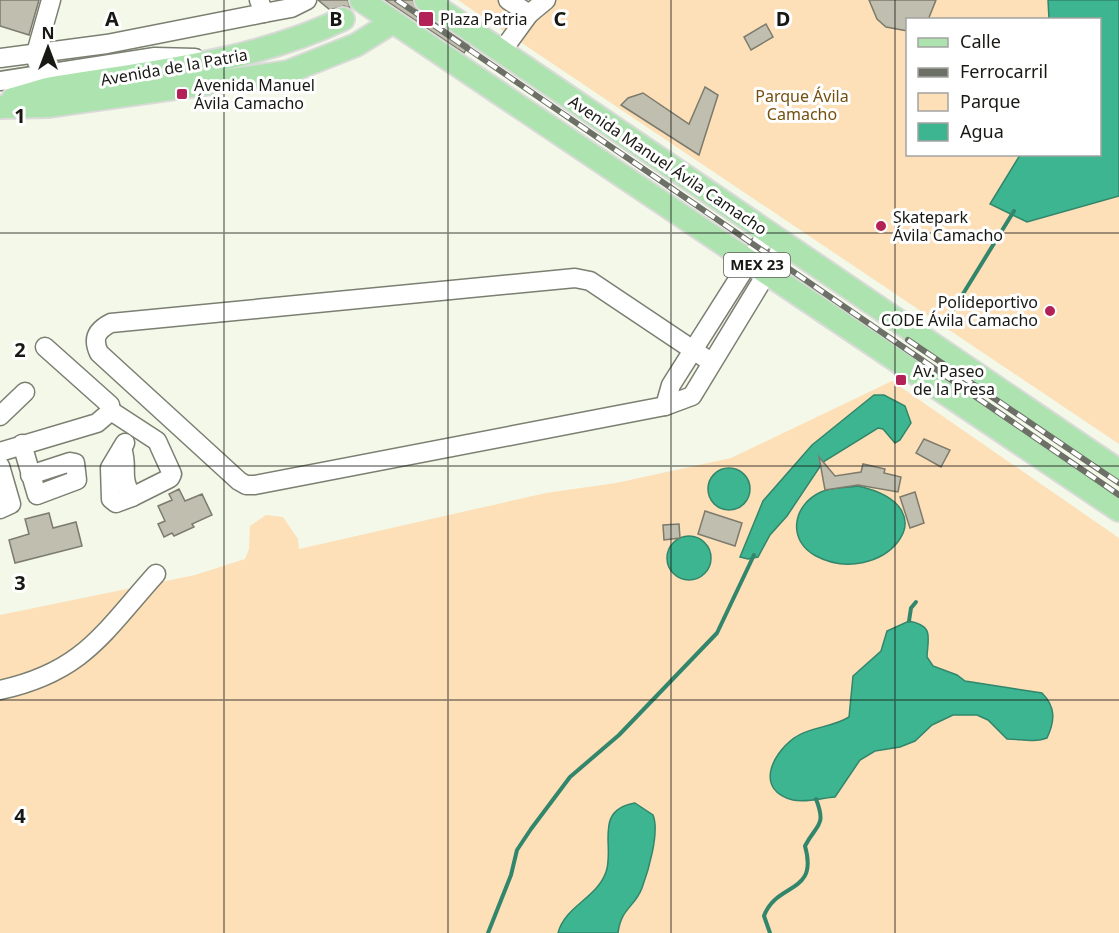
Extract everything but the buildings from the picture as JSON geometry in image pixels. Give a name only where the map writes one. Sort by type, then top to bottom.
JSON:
[{"type":"main road","name":"Avenida Manuel Ávila Camacho","points":[[361,0],[1119,510]]},
{"type":"main road","name":"Avenida Manuel Ávila Camacho","points":[[426,0],[776,238],[1114,462]]},
{"type":"main road","name":"Avenida de la Patria","points":[[0,104],[47,89],[220,59],[297,40],[343,19]]},
{"type":"main road","points":[[0,104],[49,106],[288,72],[356,45],[393,22]]},
{"type":"main road","points":[[470,74],[529,104],[538,106],[544,101],[544,90],[531,71]]},
{"type":"street","points":[[40,74],[36,53],[51,0]]},
{"type":"street","points":[[0,58],[107,44],[262,7],[291,8],[307,0]]},
{"type":"street","points":[[508,0],[529,14]]},
{"type":"street","points":[[502,51],[529,14],[546,0]]},
{"type":"street","points":[[0,81],[155,57],[220,59]]},
{"type":"street","points":[[665,405],[671,386],[749,260],[776,238]]},
{"type":"street","points":[[711,362],[590,281],[575,278],[111,322],[102,327],[96,335],[94,344],[99,353],[246,485],[665,405],[692,396],[768,273],[776,238]]},
{"type":"street","points":[[45,347],[110,405],[111,411],[135,426],[157,441],[172,474],[170,478],[116,503],[111,499],[110,468],[135,426]]},
{"type":"street","points":[[0,416],[25,392]]},
{"type":"street","points":[[0,452],[96,423],[111,411]]},
{"type":"street","points":[[22,444],[37,495]]},
{"type":"street","points":[[0,466],[5,506],[77,480],[78,473],[75,463],[70,462],[30,475]]},
{"type":"street","points":[[0,690],[30,684],[70,664],[96,643],[156,574]]},
{"type":"green space","name":"Parque Ávila Camacho","points":[[458,0],[1119,0],[1119,444]]},
{"type":"green space","points":[[892,381],[1119,538],[1119,933],[0,933],[0,615],[195,575],[245,559],[249,549],[250,526],[266,515],[283,517],[298,539],[299,549],[546,493],[616,483],[731,458]]},
{"type":"water","points":[[1048,0],[1119,0],[1119,196],[1027,222],[990,204],[1019,156],[1101,156],[1101,18],[1049,18]]},
{"type":"water","points":[[874,395],[884,395],[905,406],[911,423],[900,440],[895,443],[883,429],[878,428],[823,462],[787,516],[770,535],[758,557],[748,559],[740,557],[763,501],[812,445]]},
{"type":"water","points":[[729,468],[744,474],[750,489],[744,504],[729,510],[714,504],[708,489],[714,474]]},
{"type":"water","points":[[858,486],[887,497],[902,511],[905,527],[898,542],[883,555],[863,562],[840,564],[816,556],[800,542],[797,533],[799,514],[804,505],[825,490]]},
{"type":"water","points":[[689,536],[704,543],[711,558],[704,573],[689,580],[674,573],[667,558],[674,543]]},
{"type":"water","points":[[909,621],[926,629],[928,633],[927,657],[933,666],[957,675],[965,681],[1042,693],[1047,698],[1053,714],[1052,726],[1047,738],[1033,741],[1007,739],[988,720],[977,715],[953,715],[932,725],[915,741],[900,747],[875,751],[860,760],[835,797],[798,801],[781,795],[774,788],[771,780],[771,772],[779,753],[801,734],[849,717],[853,676],[881,651],[887,631]]},
{"type":"water","points":[[635,803],[653,815],[654,841],[642,888],[622,918],[618,933],[558,933],[567,916],[602,881],[608,862],[608,831],[614,813],[622,807]]},
{"type":"waterway","points":[[950,315],[1014,211]]},
{"type":"waterway","points":[[488,933],[511,875],[517,850],[531,829],[570,777],[619,735],[717,633],[754,555]]},
{"type":"waterway","points":[[909,621],[911,608],[916,602]]},
{"type":"waterway","points":[[770,933],[764,916],[770,905],[801,881],[806,873],[808,862],[805,846],[820,820],[816,799]]},
{"type":"railway","points":[[397,0],[1119,495]]},
{"type":"railway","points":[[908,340],[1119,483]]},
{"type":"place","name":"Plaza Patria","points":[[426,19]]},
{"type":"place","name":"Avenida Manuel Ávila Camacho","points":[[182,94]]},
{"type":"place","name":"Skatepark Ávila Camacho","points":[[881,226]]},
{"type":"place","name":"Polideportivo CODE Ávila Camacho","points":[[1050,311]]},
{"type":"place","name":"Av. Paseo de la Presa","points":[[901,380]]}]
